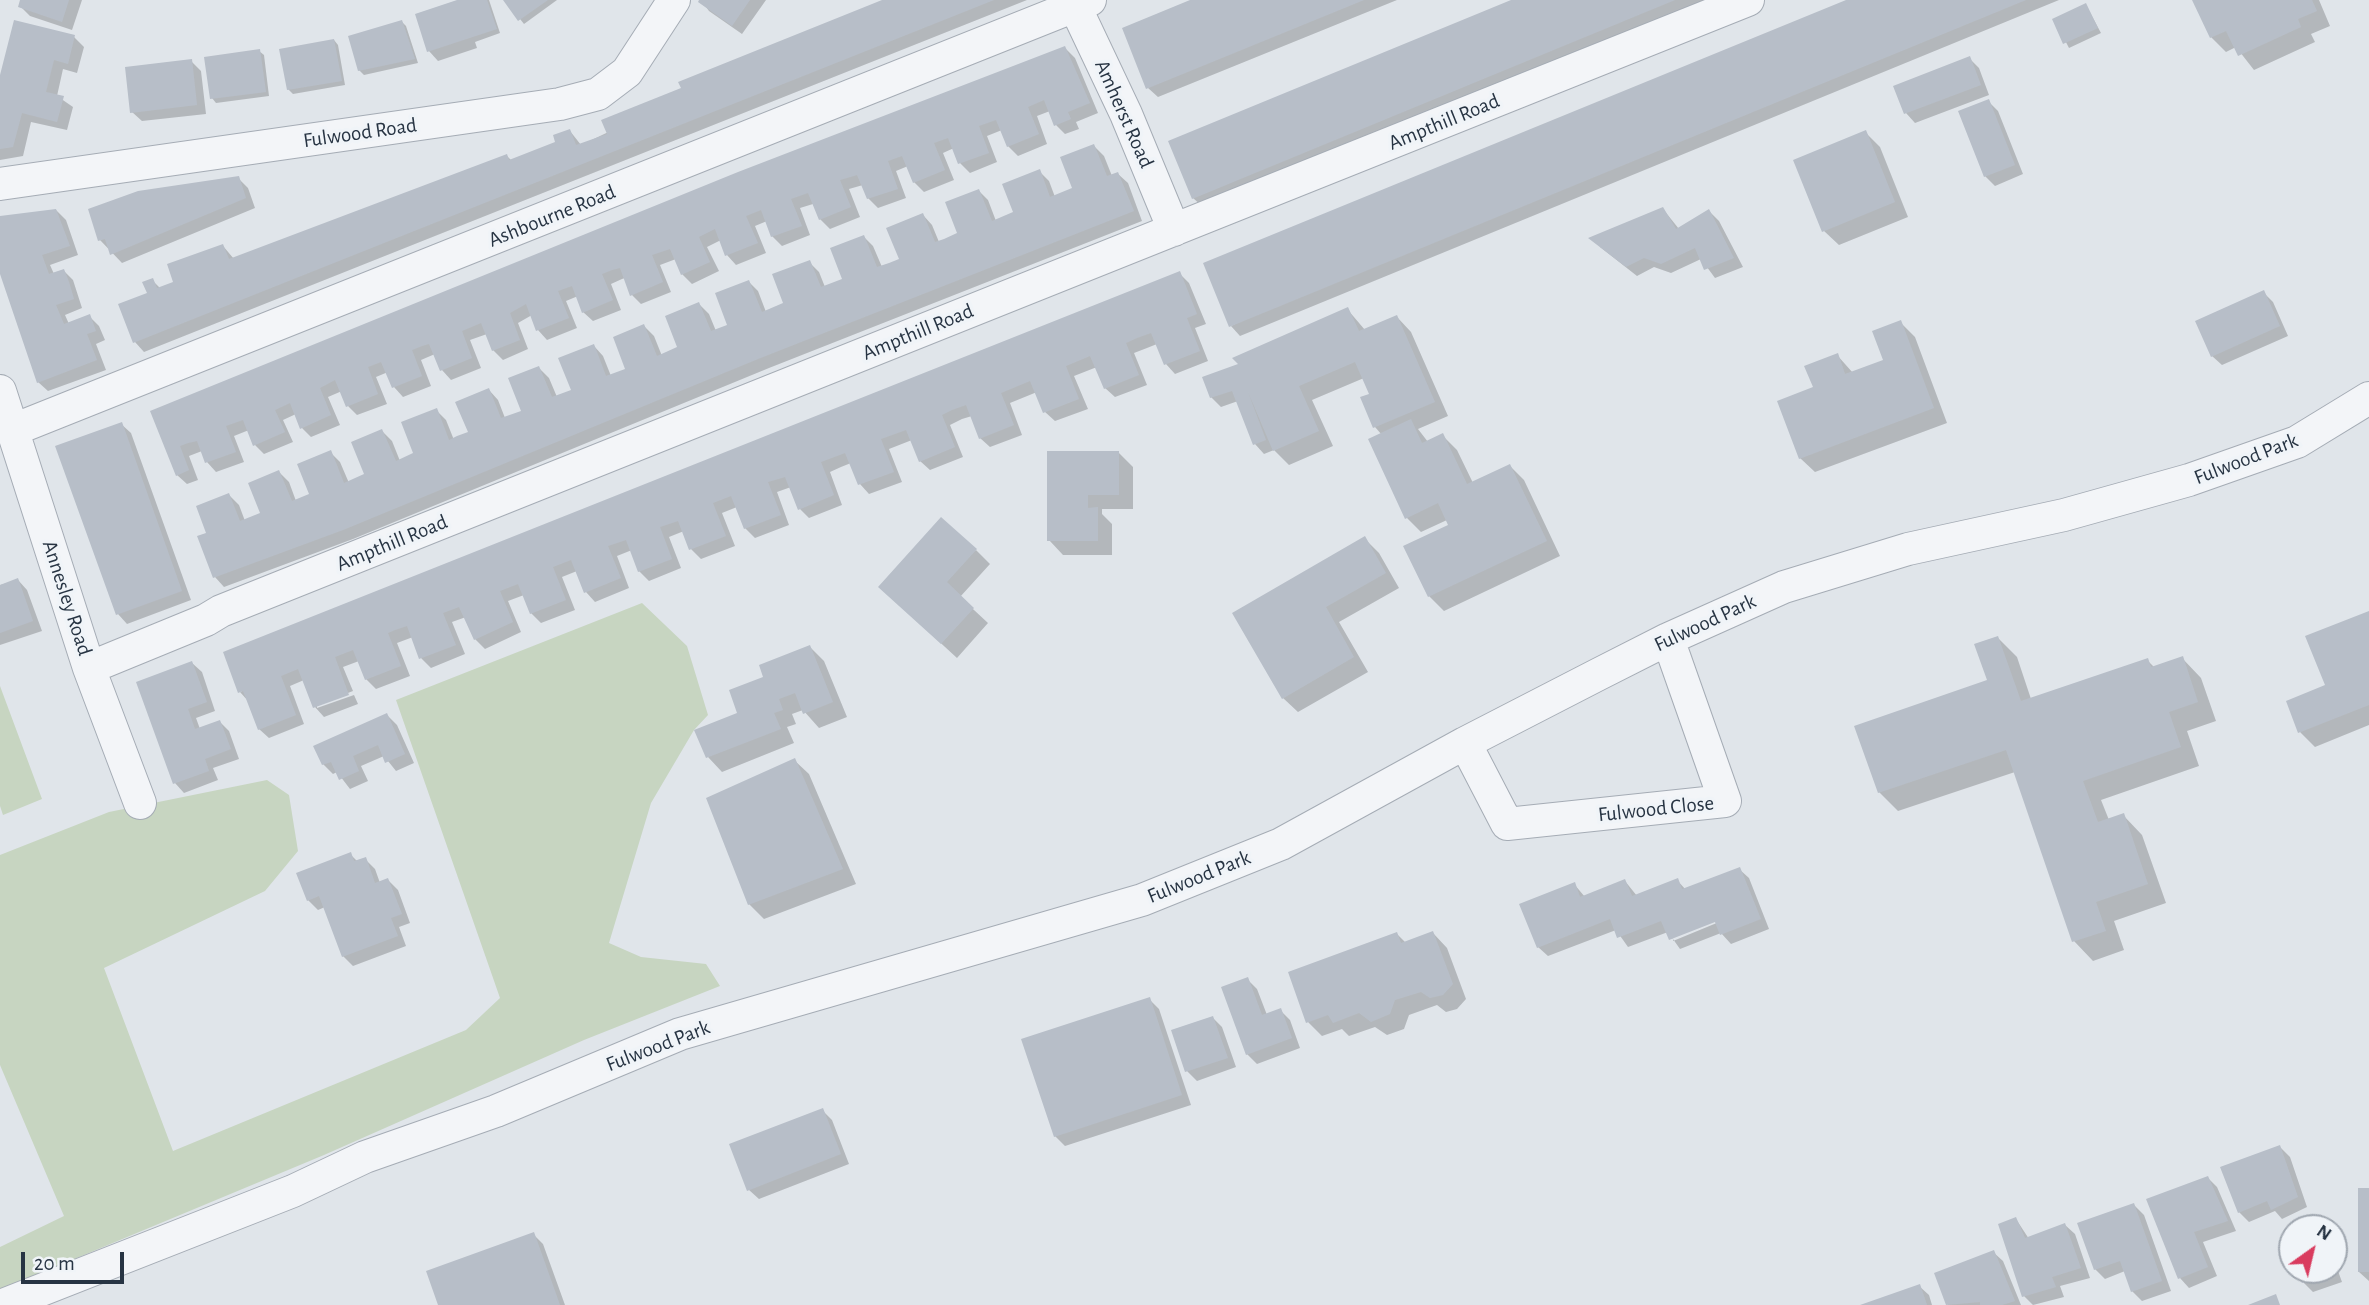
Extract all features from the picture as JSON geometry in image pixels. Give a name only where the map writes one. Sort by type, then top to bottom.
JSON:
[{"type":"street","name":"Fulwood Road","points":[[0,184],[560,104],[598,94],[627,72],[674,0]]},
{"type":"street","name":"Ampthill Road","points":[[89,668],[206,621],[233,606],[1748,0]]},
{"type":"street","name":"Amherst Road","points":[[1079,2],[1174,230]]},
{"type":"street","name":"Ashbourne Road","points":[[13,430],[1079,2]]},
{"type":"street","name":"Annesley Road","points":[[0,391],[89,668],[140,803]]},
{"type":"street","name":"Fulwood Park","points":[[3,1305],[293,1191],[365,1157],[496,1111],[680,1034],[1142,900],[1281,844],[1465,743],[1668,639],[1784,587],[1908,549],[2064,514],[2189,480],[2297,442],[2369,398]]},
{"type":"street","name":"Fulwood Close","points":[[1465,743],[1507,824],[1725,801],[1668,639]]},
{"type":"green space","points":[[642,603],[687,646],[708,715],[694,730],[651,803],[609,943],[641,957],[706,964],[720,986],[584,1040],[324,1155],[0,1290],[0,1247],[64,1216],[0,1065],[0,855],[109,812],[267,780],[289,795],[298,851],[265,891],[104,968],[173,1151],[466,1030],[500,998],[396,700]]},
{"type":"green space","points":[[0,686],[42,799],[3,815],[0,806]]},
{"type":"building","points":[[20,0],[69,0],[62,22],[18,7]]},
{"type":"building","points":[[457,0],[487,0],[497,29],[427,52],[415,14]]},
{"type":"building","points":[[503,0],[548,0],[518,21]]},
{"type":"building","points":[[750,0],[732,26],[698,2]]},
{"type":"building","points":[[882,0],[994,0],[133,343],[118,304],[147,293],[142,282],[153,278],[157,288],[173,282],[167,264],[223,244],[229,259],[507,154],[509,160],[555,142],[553,135],[570,129],[576,145],[607,134],[601,120],[681,88],[678,82]]},
{"type":"building","points":[[1190,0],[1364,0],[1146,89],[1122,28]]},
{"type":"building","points":[[1511,0],[1675,0],[1192,199],[1168,141]]},
{"type":"building","points":[[1846,0],[2026,0],[1229,327],[1203,263]]},
{"type":"building","points":[[2192,0],[2312,0],[2317,11],[2298,19],[2301,27],[2238,56],[2226,31],[2210,38]]},
{"type":"building","points":[[2086,3],[2098,28],[2063,44],[2052,19]]},
{"type":"building","points":[[14,20],[75,35],[68,64],[54,60],[46,92],[64,96],[57,122],[22,113],[13,147],[0,149],[0,75]]},
{"type":"building","points":[[402,20],[415,59],[358,71],[348,36]]},
{"type":"building","points":[[334,39],[342,81],[287,90],[279,49]]},
{"type":"building","points":[[1065,46],[1090,103],[1068,112],[1071,119],[1054,126],[1044,100],[1028,107],[1039,134],[1007,147],[996,120],[979,126],[989,153],[958,164],[948,138],[934,143],[945,170],[913,183],[902,156],[888,161],[898,189],[867,199],[857,175],[840,180],[851,207],[819,220],[808,193],[791,199],[802,226],[771,237],[761,210],[746,216],[758,243],[725,256],[715,229],[699,237],[710,262],[681,275],[670,249],[652,255],[663,282],[630,296],[620,268],[612,270],[602,274],[613,300],[582,313],[572,286],[558,291],[569,318],[536,331],[526,304],[510,313],[520,340],[492,351],[481,323],[462,331],[472,358],[440,371],[429,344],[422,346],[412,350],[422,376],[392,388],[381,362],[368,367],[378,394],[346,407],[335,380],[320,388],[331,415],[300,429],[290,403],[275,410],[285,432],[253,446],[243,420],[226,426],[236,452],[205,463],[197,441],[180,446],[189,470],[176,476],[150,411],[738,172]]},
{"type":"building","points":[[260,49],[266,92],[210,99],[204,57]]},
{"type":"building","points":[[1970,56],[1981,85],[1904,114],[1893,86]]},
{"type":"building","points":[[192,59],[197,105],[130,113],[125,67]]},
{"type":"building","points":[[1989,99],[2015,165],[1984,177],[1958,111]]},
{"type":"building","points":[[1866,130],[1895,202],[1822,232],[1793,160]]},
{"type":"building","points":[[1094,144],[1107,176],[1118,172],[1134,211],[758,359],[343,530],[213,578],[197,536],[206,533],[196,506],[229,493],[240,521],[260,513],[248,483],[279,470],[292,501],[309,494],[297,464],[331,450],[344,483],[364,474],[351,442],[382,429],[396,461],[413,453],[401,422],[437,408],[449,440],[468,432],[455,402],[489,388],[501,418],[521,411],[508,378],[539,366],[552,397],[571,390],[558,358],[594,344],[606,376],[625,369],[613,337],[644,324],[657,356],[677,347],[665,316],[699,302],[711,331],[727,325],[715,293],[749,280],[762,312],[783,303],[772,274],[810,260],[821,287],[842,279],[830,248],[864,235],[877,267],[899,259],[886,228],[923,213],[935,242],[944,239],[957,233],[945,202],[979,189],[992,221],[1013,212],[1002,184],[1040,169],[1050,197],[1072,188],[1060,157]]},
{"type":"building","points":[[239,176],[246,198],[110,255],[105,239],[98,241],[88,209],[138,191]]},
{"type":"building","points":[[1663,207],[1676,229],[1709,209],[1734,258],[1704,270],[1695,248],[1661,264],[1644,258],[1626,267],[1588,238]]},
{"type":"building","points":[[56,209],[70,246],[42,255],[49,274],[64,269],[69,282],[74,299],[56,305],[64,324],[90,314],[96,331],[87,334],[97,360],[37,383],[0,274],[0,216]]},
{"type":"building","points":[[1180,271],[1197,314],[1187,318],[1200,351],[1164,365],[1151,333],[1137,338],[1126,343],[1139,375],[1104,389],[1090,356],[1066,366],[1079,399],[1043,413],[1030,381],[1001,393],[1014,425],[979,439],[966,405],[952,410],[942,415],[955,447],[919,462],[906,430],[881,439],[894,472],[858,485],[845,453],[821,462],[834,495],[798,510],[785,477],[768,482],[781,515],[744,529],[731,496],[713,503],[726,536],[689,550],[678,521],[660,527],[672,559],[638,572],[626,540],[608,546],[621,578],[584,593],[571,560],[553,567],[566,600],[530,614],[518,584],[500,591],[513,622],[474,640],[459,607],[443,613],[456,645],[419,659],[407,626],[395,630],[388,633],[401,666],[365,680],[353,650],[335,657],[349,695],[313,708],[298,669],[281,676],[296,715],[258,730],[243,691],[238,693],[223,652]]},
{"type":"building","points":[[2264,290],[2280,326],[2211,357],[2195,321]]},
{"type":"building","points":[[1348,307],[1359,331],[1397,315],[1435,402],[1373,428],[1360,397],[1369,394],[1355,362],[1299,386],[1319,431],[1273,451],[1248,392],[1266,440],[1253,445],[1232,391],[1210,398],[1202,377],[1238,364],[1232,358]]},
{"type":"building","points":[[1901,320],[1934,408],[1799,459],[1777,401],[1813,387],[1804,366],[1838,353],[1845,374],[1883,360],[1872,331]]},
{"type":"building","points":[[1411,419],[1422,443],[1443,433],[1467,484],[1510,464],[1547,541],[1428,597],[1403,546],[1448,525],[1438,503],[1405,519],[1368,439]]},
{"type":"building","points":[[122,422],[182,591],[116,615],[55,446]]},
{"type":"building","points":[[1047,451],[1119,451],[1119,495],[1088,495],[1088,508],[1098,507],[1098,541],[1047,541]]},
{"type":"building","points":[[941,517],[977,549],[947,582],[974,608],[941,644],[878,587]]},
{"type":"building","points":[[1365,536],[1386,573],[1326,607],[1354,657],[1282,699],[1232,613]]},
{"type":"building","points":[[18,578],[33,621],[0,633],[0,585]]},
{"type":"building","points":[[2369,611],[2369,705],[2298,733],[2286,701],[2325,685],[2305,636]]},
{"type":"building","points":[[1998,636],[2021,701],[2148,658],[2151,667],[2183,656],[2198,702],[2169,712],[2181,747],[2083,781],[2098,822],[2124,813],[2148,884],[2096,902],[2106,931],[2072,942],[2006,750],[1878,793],[1854,726],[1987,680],[1974,644]]},
{"type":"building","points":[[810,645],[833,702],[803,714],[795,693],[779,699],[783,710],[774,713],[781,729],[706,758],[694,730],[737,713],[729,690],[763,677],[759,665]]},
{"type":"building","points":[[192,661],[207,702],[188,709],[195,729],[220,720],[231,749],[205,759],[209,771],[173,784],[136,682]]},
{"type":"building","points":[[387,713],[405,754],[385,763],[378,745],[353,756],[359,771],[339,780],[331,762],[322,765],[313,746]]},
{"type":"building","points":[[795,758],[843,869],[748,905],[706,798]]},
{"type":"building","points":[[351,852],[354,861],[366,857],[375,883],[388,878],[402,914],[391,918],[398,936],[342,957],[319,896],[307,901],[296,873]]},
{"type":"building","points":[[1740,867],[1761,919],[1720,935],[1715,922],[1669,940],[1661,921],[1617,938],[1610,919],[1537,948],[1519,904],[1575,882],[1580,897],[1625,879],[1632,896],[1678,878],[1682,889]]},
{"type":"building","points":[[1433,931],[1453,984],[1443,995],[1430,998],[1421,992],[1395,1000],[1390,1014],[1371,1022],[1359,1013],[1333,1023],[1328,1015],[1306,1023],[1288,972],[1397,932],[1401,943]]},
{"type":"building","points":[[1248,977],[1262,1015],[1281,1008],[1292,1038],[1246,1055],[1221,987]]},
{"type":"building","points":[[1150,997],[1182,1095],[1054,1137],[1021,1039]]},
{"type":"building","points":[[1213,1016],[1228,1058],[1185,1072],[1171,1030]]},
{"type":"building","points":[[823,1108],[841,1154],[747,1191],[729,1144]]},
{"type":"building","points":[[2280,1145],[2298,1197],[2271,1210],[2267,1201],[2238,1213],[2220,1167]]},
{"type":"building","points":[[2208,1176],[2228,1221],[2194,1232],[2208,1267],[2178,1279],[2146,1199]]},
{"type":"building","points":[[2358,1188],[2369,1188],[2369,1272],[2358,1272]]},
{"type":"building","points":[[2134,1203],[2162,1281],[2131,1292],[2120,1261],[2094,1270],[2077,1223]]},
{"type":"building","points":[[2016,1217],[2025,1238],[2065,1223],[2081,1268],[2052,1277],[2056,1287],[2022,1297],[1998,1224]]},
{"type":"building","points":[[534,1232],[560,1305],[438,1305],[426,1271]]},
{"type":"building","points":[[1994,1250],[2015,1301],[2002,1305],[1980,1305],[1980,1302],[1946,1305],[1934,1273]]},
{"type":"building","points":[[1920,1284],[1927,1305],[1860,1305]]},
{"type":"building","points":[[2276,1294],[2280,1305],[2248,1305]]}]
